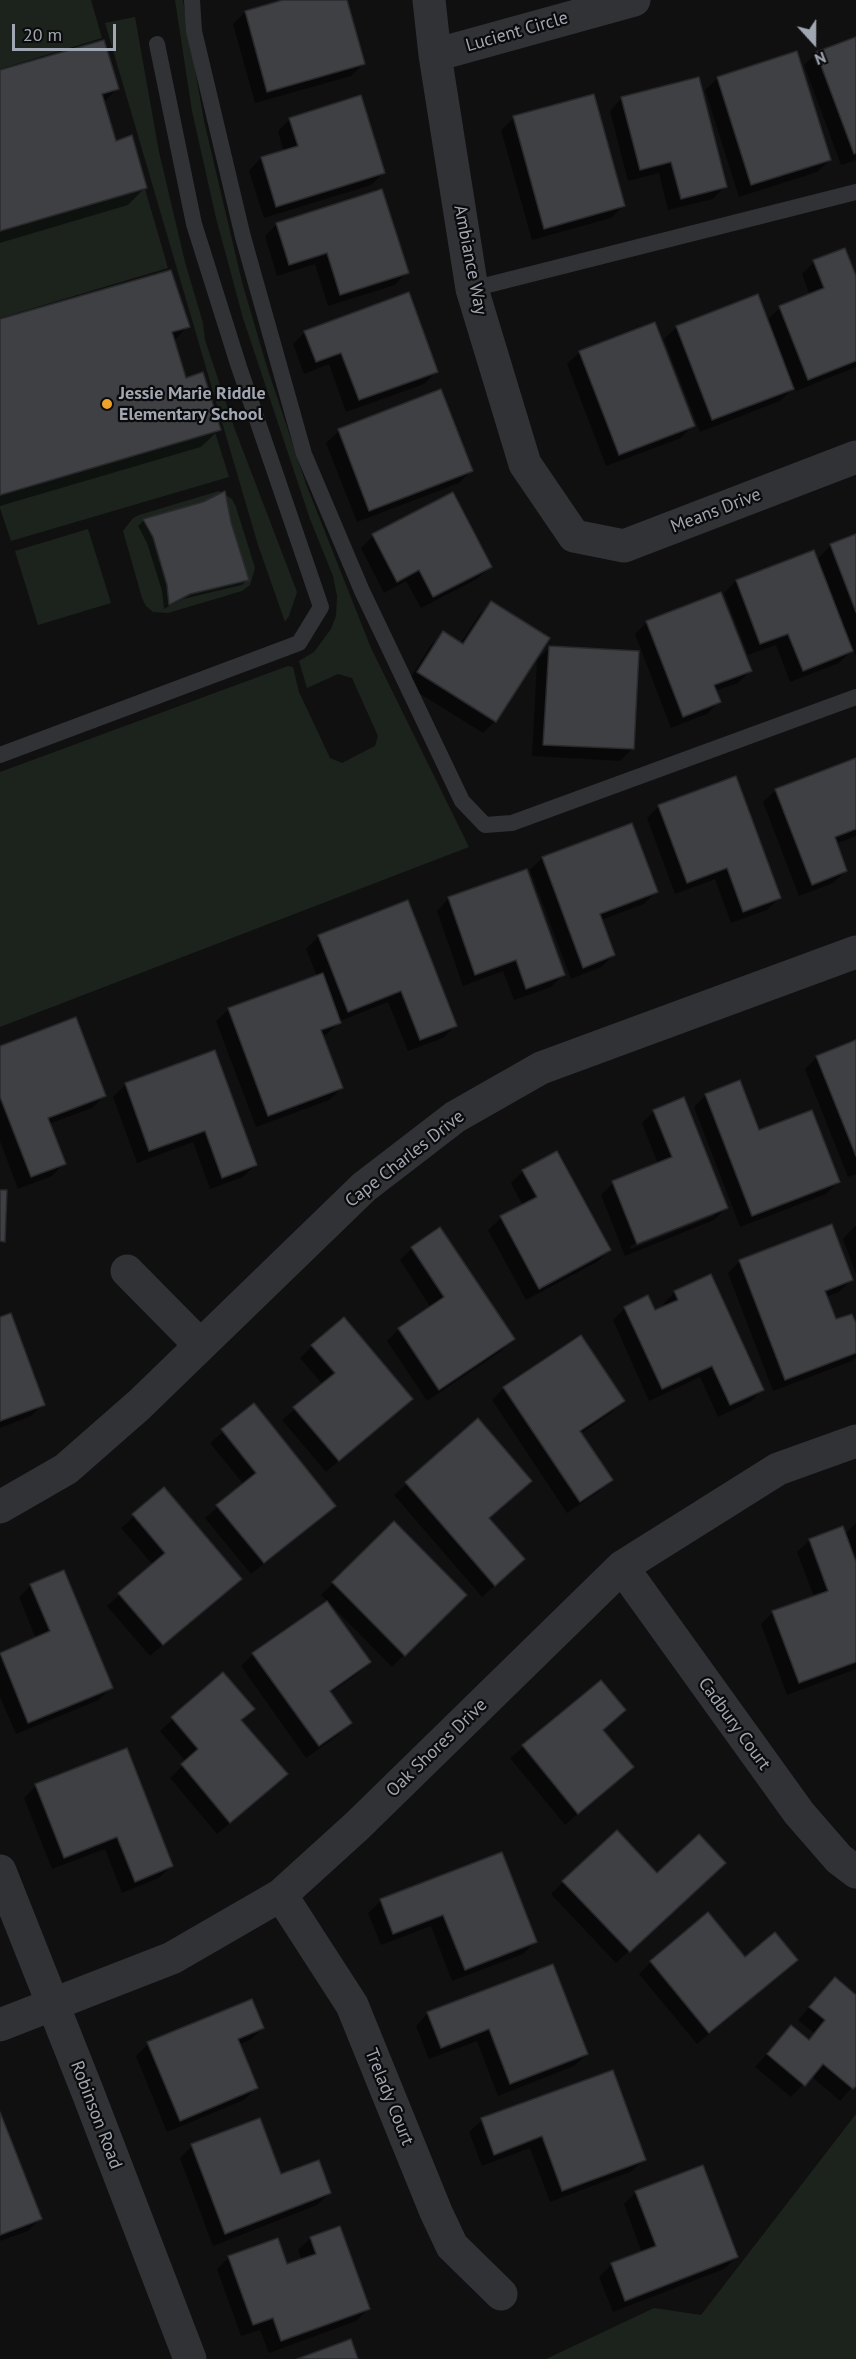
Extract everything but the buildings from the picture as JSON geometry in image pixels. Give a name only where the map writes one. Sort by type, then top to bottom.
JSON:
[{"type":"street","name":"Ambiance Way","points":[[429,0],[435,55],[472,289],[525,464],[574,536]]},
{"type":"street","name":"Lucient Circle","points":[[435,55],[634,0]]},
{"type":"street","name":"Means Drive","points":[[574,536],[624,546],[856,457]]},
{"type":"street","name":"Cape Charles Drive","points":[[0,1507],[66,1469],[139,1405],[364,1186],[455,1117],[541,1068],[856,952]]},
{"type":"street","points":[[127,1271],[200,1346]]},
{"type":"street","name":"Oak Shores Drive","points":[[0,2025],[172,1958],[281,1895],[357,1826],[622,1567],[778,1469],[856,1441]]},
{"type":"street","name":"Cadbury Court","points":[[622,1567],[799,1813],[839,1859],[856,1872]]},
{"type":"street","name":"Robinson Road","points":[[0,1871],[190,2359]]},
{"type":"street","name":"Trelady Court","points":[[281,1895],[352,2005],[452,2246],[501,2294]]},
{"type":"lane","points":[[192,0],[194,31],[243,237],[304,454],[362,591],[462,801],[485,825],[512,823],[856,697]]},
{"type":"lane","points":[[0,755],[299,643],[321,607],[239,367],[194,224],[157,44]]},
{"type":"lane","points":[[472,289],[856,192]]},
{"type":"shaded area","points":[[0,0],[91,0],[102,38],[0,69]]},
{"type":"shaded area","points":[[175,0],[183,0],[204,121],[242,282],[266,364],[306,484],[371,648],[469,847],[0,1027],[0,772],[288,666],[293,667],[299,692],[330,758],[342,763],[375,746],[378,736],[352,678],[338,674],[307,688],[299,661],[314,652],[331,629],[336,616],[337,596],[333,576],[310,519],[243,318],[216,218],[192,111]]},
{"type":"shaded area","points":[[135,17],[159,152],[185,262],[203,323],[205,340],[234,427],[297,592],[285,622],[258,545],[105,23]]},
{"type":"shaded area","points":[[145,189],[168,268],[0,318],[0,231]]},
{"type":"shaded area","points":[[215,432],[229,477],[11,541],[0,508],[0,495]]},
{"type":"shaded area","points":[[219,491],[232,499],[236,507],[255,568],[250,585],[242,591],[168,613],[153,612],[142,598],[123,531],[133,518],[139,515]]},
{"type":"shaded area","points":[[88,529],[111,603],[38,625],[15,551]]},
{"type":"shaded area","points":[[856,2114],[856,2359],[546,2359],[654,2308],[701,2315]]},
{"type":"place","name":"Jessie Marie Riddle Elementary School","points":[[107,404]]}]
